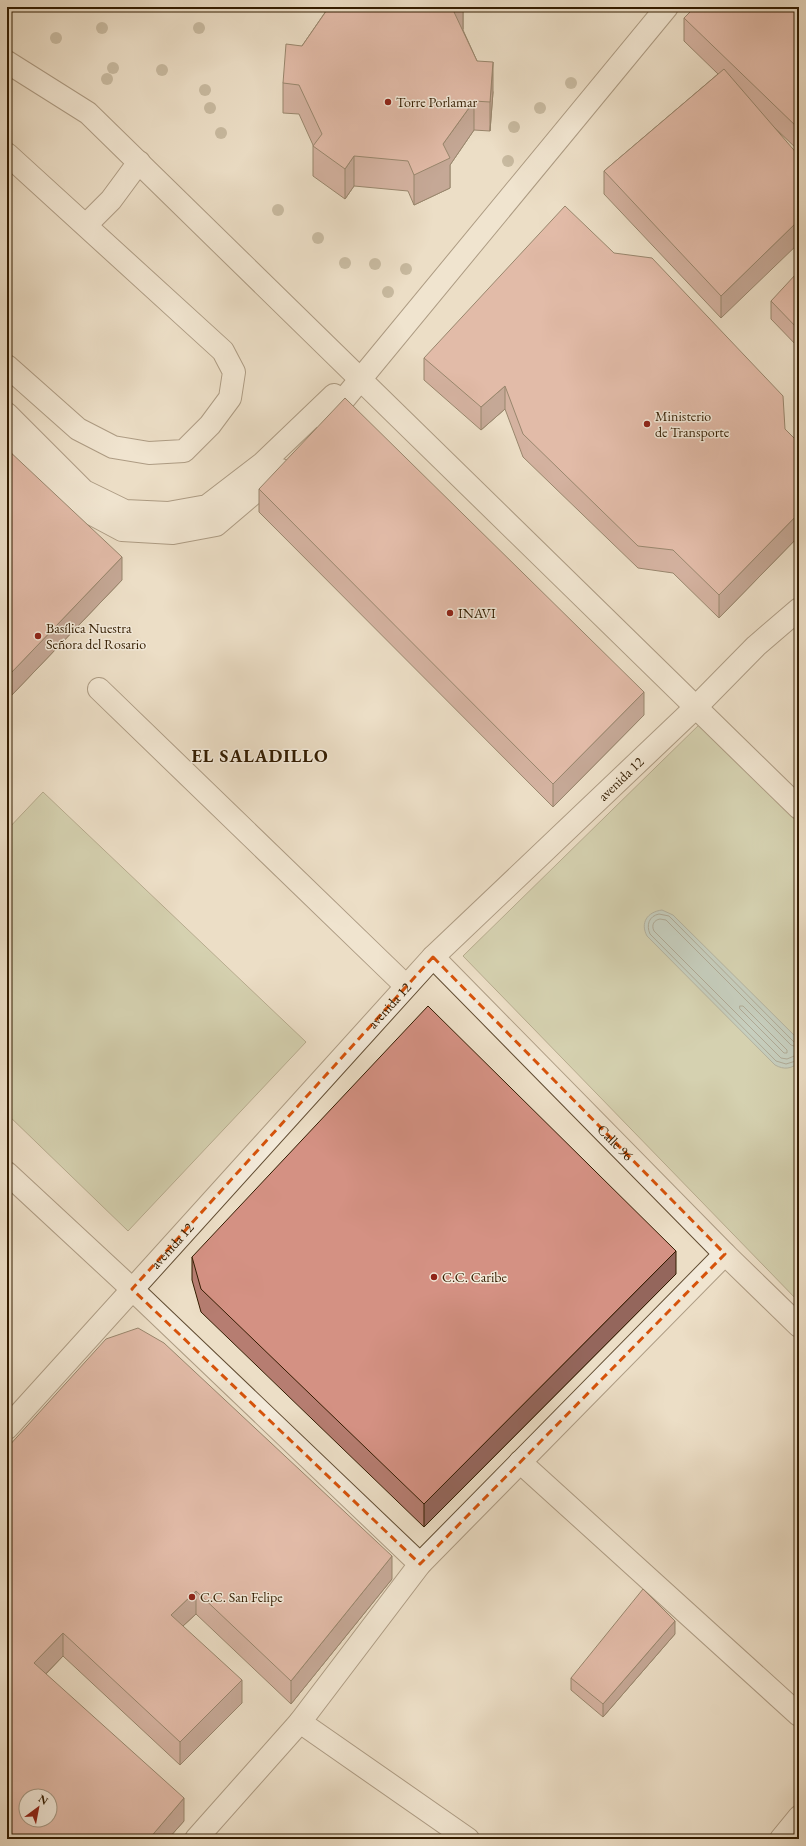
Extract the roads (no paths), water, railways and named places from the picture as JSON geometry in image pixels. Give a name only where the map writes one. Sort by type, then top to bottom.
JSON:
[{"type":"street","points":[[7,441],[77,506],[122,530],[173,533],[216,525],[275,476],[339,407],[360,378],[667,7]]},
{"type":"street","points":[[7,62],[88,113],[799,808]]},
{"type":"street","points":[[7,154],[223,351],[234,372],[230,398],[210,425],[184,451],[149,453],[113,447],[78,429],[7,366]]},
{"type":"street","points":[[86,225],[111,200],[139,162]]},
{"type":"street","points":[[7,414],[84,491],[125,511],[168,513],[207,506],[263,463],[330,398],[360,378]]},
{"type":"street","name":"avenida 12","points":[[7,1428],[433,957],[696,707],[756,646],[799,609]]},
{"type":"street","points":[[99,689],[406,986]]},
{"type":"street","name":"Calle 96","points":[[433,957],[725,1254],[799,1326]]},
{"type":"street","points":[[7,1173],[132,1289],[420,1564]]},
{"type":"street","points":[[196,1839],[300,1722],[420,1564],[725,1254]]},
{"type":"street","points":[[520,1462],[799,1715]]},
{"type":"street","points":[[300,1722],[468,1839]]},
{"type":"street","points":[[781,1839],[799,1817]]},
{"type":"water","points":[[662,910],[673,915],[798,1039],[799,1062],[788,1068],[782,1068],[775,1065],[647,936],[644,927],[646,919],[652,913]]},
{"type":"place","name":"Torre Porlamar","points":[[388,102]]},
{"type":"place","name":"Ministerio de Transporte","points":[[647,424]]},
{"type":"place","name":"INAVI","points":[[450,613]]},
{"type":"place","name":"Basílica Nuestra Señora del Rosario","points":[[38,636]]},
{"type":"place","name":"C.C. Caribe","points":[[434,1277]]},
{"type":"place","name":"C.C. San Felipe","points":[[192,1597]]},
{"type":"district","name":"EL SALADILLO","points":[[260,756]]}]
